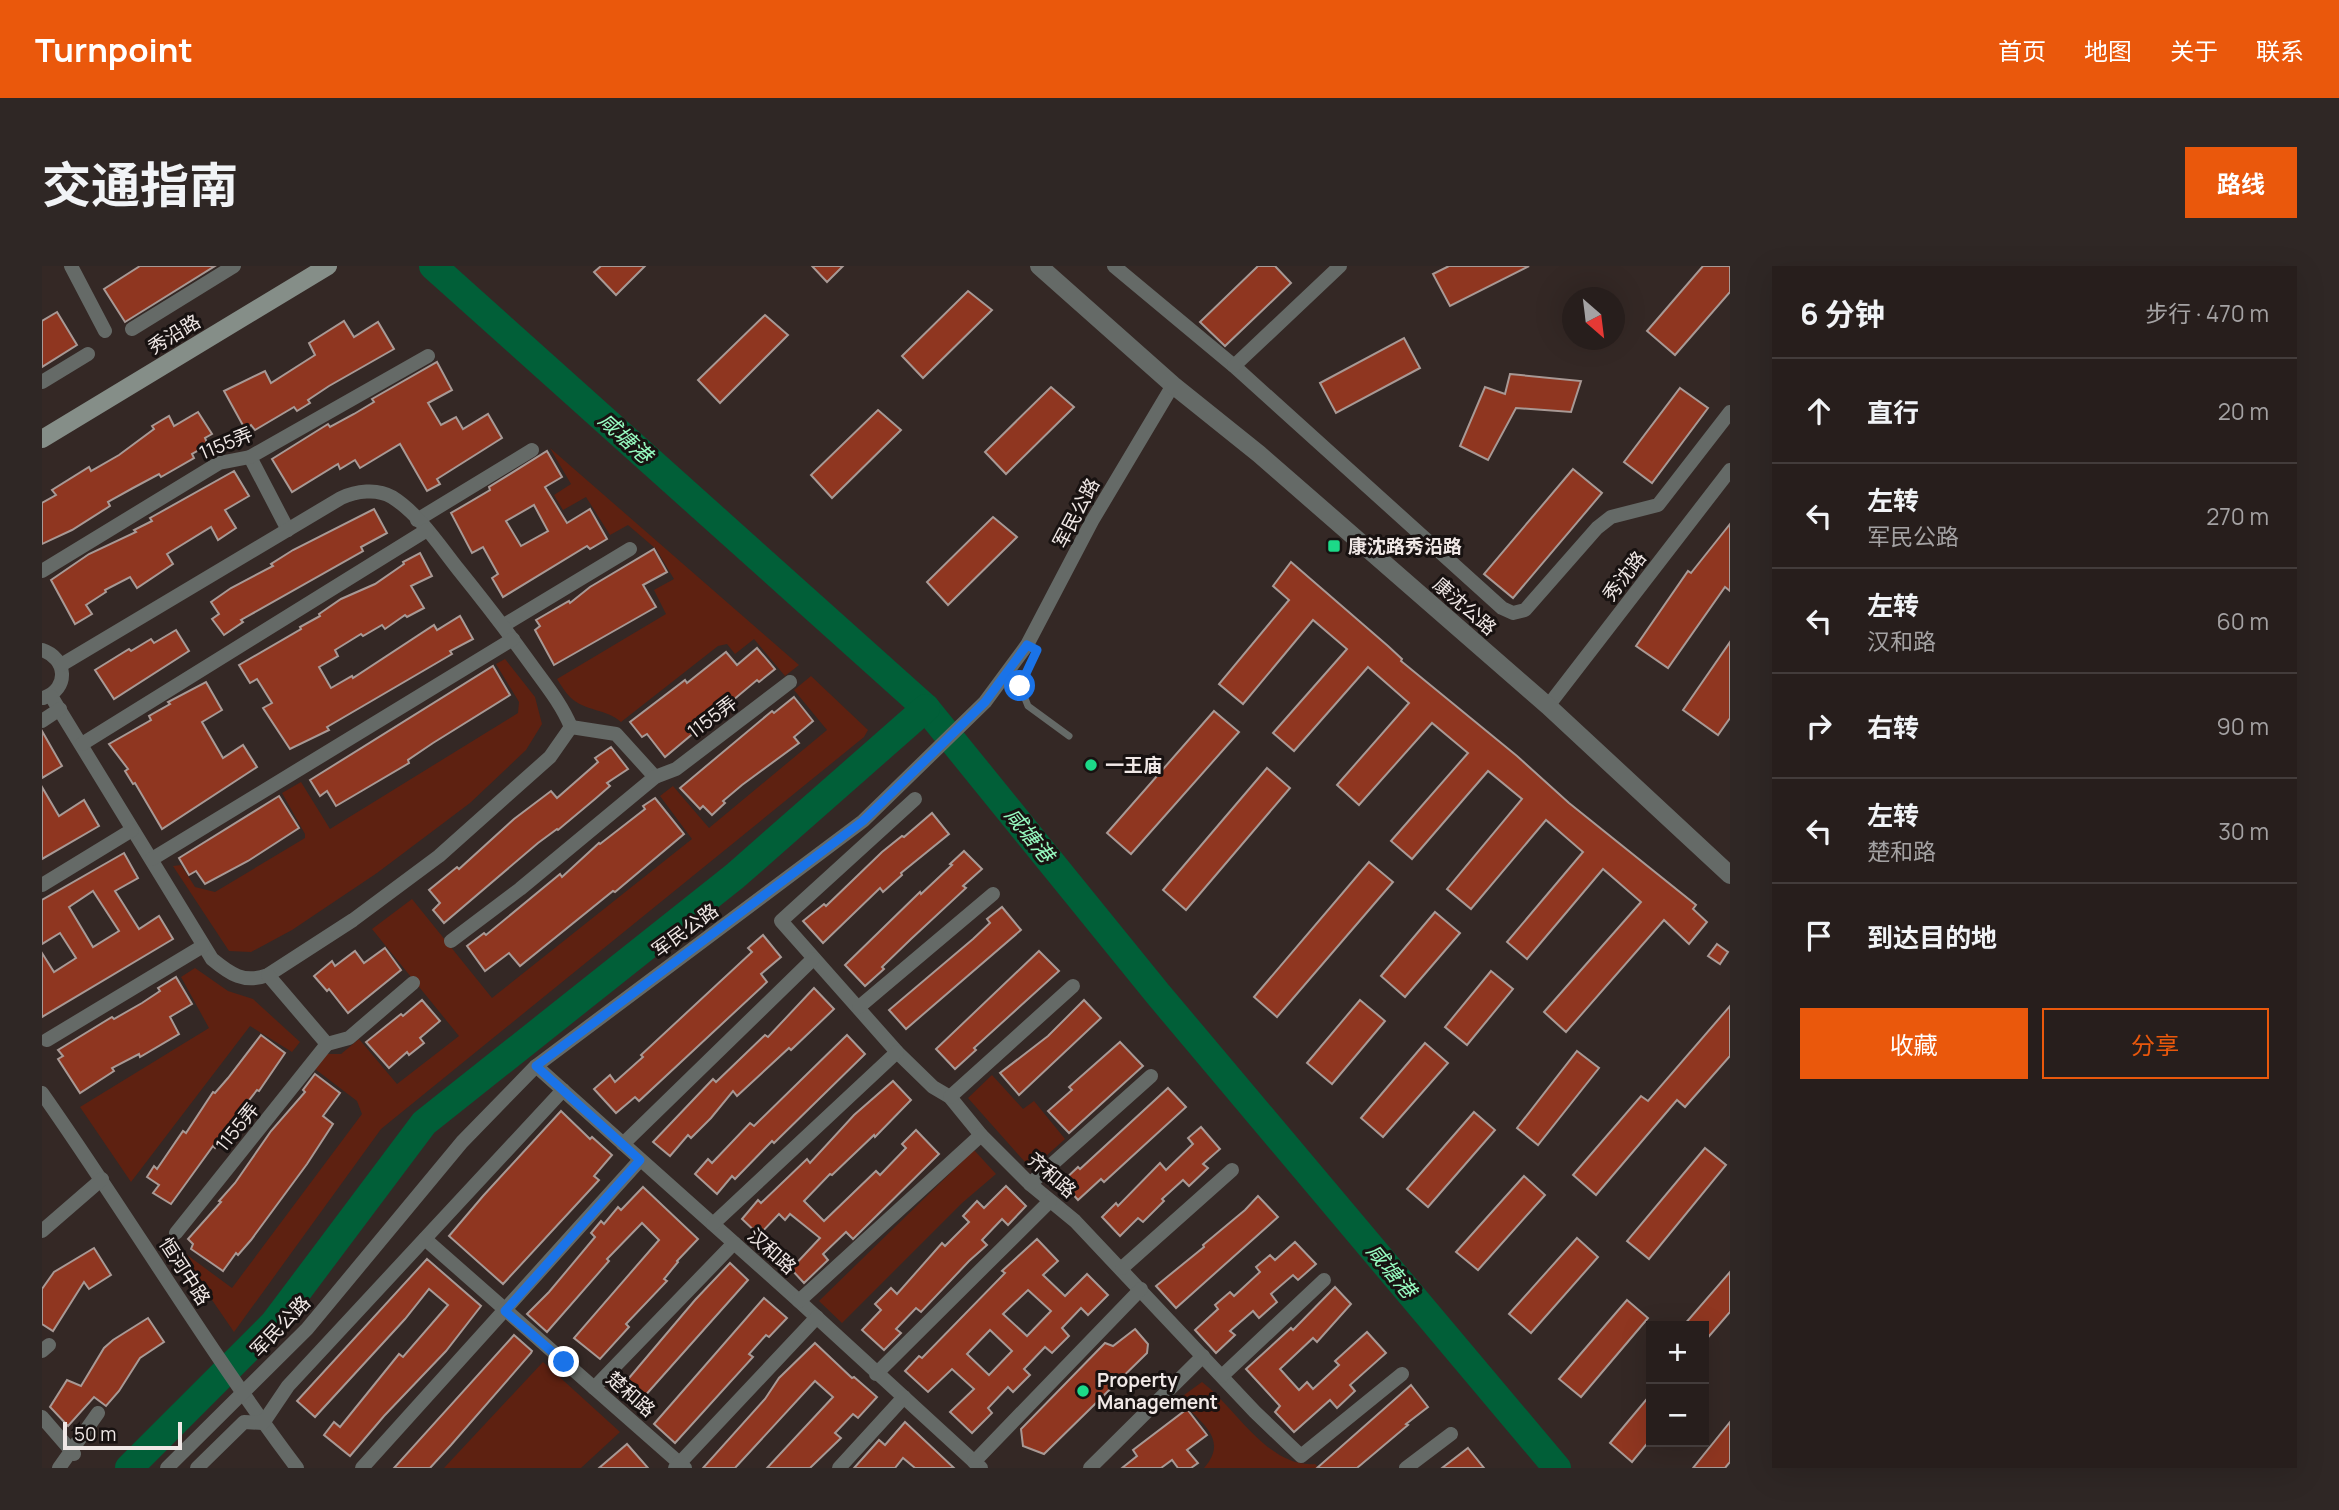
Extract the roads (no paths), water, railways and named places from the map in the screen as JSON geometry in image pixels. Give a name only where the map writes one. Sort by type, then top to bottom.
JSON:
[{"type":"main road","name":"秀沿路","points":[[42,439],[328,266]]},
{"type":"street","points":[[71,266],[105,331]]},
{"type":"street","points":[[132,329],[234,266]]},
{"type":"street","points":[[1114,266],[1234,366],[1503,608],[1513,613],[1525,610],[1597,528],[1611,517],[1658,505],[1730,412]]},
{"type":"street","points":[[1234,366],[1340,266]]},
{"type":"street","name":"康沈公路","points":[[1048,269],[1173,385],[1259,454],[1548,706],[1730,875]]},
{"type":"street","points":[[42,382],[88,354]]},
{"type":"street","name":"1155弄","points":[[42,571],[219,463],[250,457],[428,356]]},
{"type":"street","name":"军民公路","points":[[167,1468],[307,1329],[462,1142],[536,1066],[863,821],[985,702],[1027,645],[1093,521],[1173,385]]},
{"type":"street","points":[[82,744],[422,525],[532,450]]},
{"type":"street","points":[[250,457],[288,530]]},
{"type":"street","name":"秀沈路","points":[[1548,706],[1730,470]]},
{"type":"street","points":[[61,665],[354,492],[370,492],[390,496],[422,525],[504,625],[563,708],[571,727]]},
{"type":"street","points":[[504,625],[631,549]]},
{"type":"street","points":[[152,859],[513,639]]},
{"type":"street","points":[[42,650],[54,655],[61,665],[62,680],[59,688],[46,697],[60,709],[203,946],[212,959],[233,976],[254,980],[268,975],[353,920],[439,856],[550,757],[571,727]]},
{"type":"street","name":"1155弄","points":[[451,941],[520,889],[655,777],[676,769],[790,682]]},
{"type":"street","points":[[42,721],[60,709]]},
{"type":"street","points":[[571,727],[616,734],[655,777]]},
{"type":"street","name":"齐和路","points":[[915,799],[782,921],[813,959],[897,1052],[933,1087],[950,1097],[981,1135],[1030,1184],[1075,1221],[1255,1412],[1301,1456],[1402,1374]]},
{"type":"street","points":[[42,885],[132,830]]},
{"type":"street","points":[[859,1007],[993,894]]},
{"type":"street","points":[[47,1040],[203,946]]},
{"type":"street","points":[[623,1144],[813,959]]},
{"type":"street","points":[[268,975],[327,1044]]},
{"type":"street","name":"1155弄","points":[[176,1233],[327,1044],[349,1038],[413,983]]},
{"type":"street","points":[[950,1097],[1073,986]]},
{"type":"street","points":[[713,1224],[897,1052]]},
{"type":"street","name":"汉和路","points":[[536,1066],[799,1301],[977,1465]]},
{"type":"street","points":[[1030,1184],[1151,1076]]},
{"type":"street","points":[[197,1468],[244,1422],[263,1423],[288,1386],[563,1090]]},
{"type":"street","name":"恒河中路","points":[[42,1093],[263,1423],[297,1468]]},
{"type":"street","points":[[799,1301],[981,1135]]},
{"type":"street","points":[[362,1468],[640,1160]]},
{"type":"street","points":[[1122,1268],[1232,1170]]},
{"type":"street","points":[[42,1231],[102,1179]]},
{"type":"street","points":[[876,1374],[1050,1201]]},
{"type":"street","name":"楚和路","points":[[425,1239],[680,1467]]},
{"type":"street","points":[[594,1388],[734,1243]]},
{"type":"street","points":[[1222,1376],[1324,1280]]},
{"type":"street","points":[[977,1465],[1141,1289]]},
{"type":"street","points":[[680,1467],[817,1318]]},
{"type":"street","points":[[1090,1468],[1203,1356]]},
{"type":"street","points":[[839,1468],[904,1398]]},
{"type":"street","points":[[59,1468],[98,1413]]},
{"type":"street","points":[[42,1417],[72,1452]]},
{"type":"street","points":[[1406,1468],[1451,1434]]},
{"type":"lane","points":[[1027,645],[1037,650],[1020,686],[1028,706],[1069,736]]},
{"type":"waterway","name":"咸塘港","points":[[433,266],[926,708],[1158,994],[1557,1468]]},
{"type":"waterway","points":[[129,1468],[274,1323],[424,1123],[735,876],[926,708]]},
{"type":"place","name":"康沈路秀沿路","points":[[1334,546]]},
{"type":"place","name":"一王庙","points":[[1091,765]]},
{"type":"place","name":"Property Management","points":[[1083,1391]]}]
